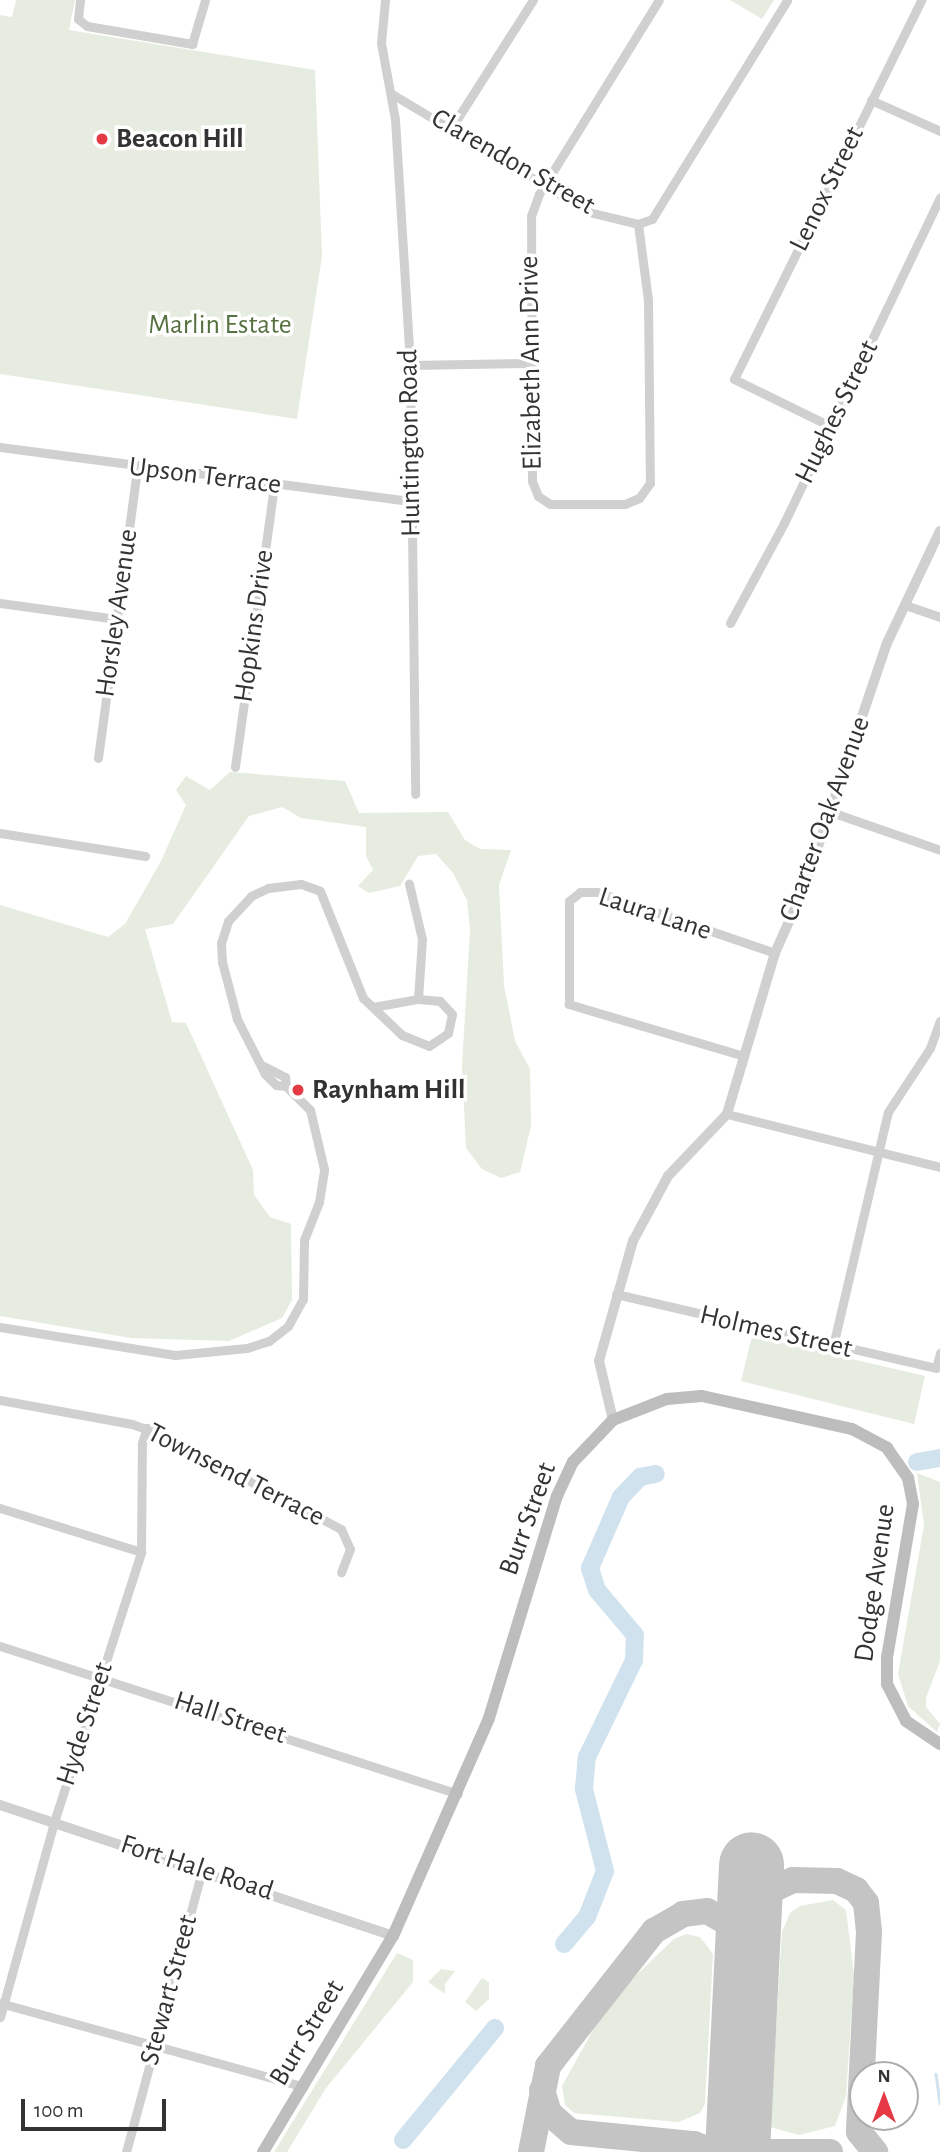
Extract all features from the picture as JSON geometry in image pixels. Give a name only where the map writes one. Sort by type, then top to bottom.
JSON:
[{"type":"main road","name":"Dodge Avenue","points":[[613,1420],[667,1399],[702,1396],[852,1429],[887,1448],[908,1478],[914,1504],[887,1657],[887,1684],[906,1721],[940,1744]]},
{"type":"main road","name":"Burr Street","points":[[263,2152],[393,1936],[458,1794],[500,1686],[557,1496],[573,1462],[613,1420]]},
{"type":"street","points":[[80,0],[78,19],[88,26],[192,44],[205,0]]},
{"type":"street","name":"Huntington Road","points":[[385,0],[382,56],[392,93],[410,365],[415,794]]},
{"type":"street","points":[[452,127],[533,0]]},
{"type":"street","name":"Elizabeth Ann Drive","points":[[638,224],[649,327],[652,477],[643,494],[625,504],[563,506],[538,496],[532,481],[528,228],[546,184],[659,0]]},
{"type":"street","points":[[638,224],[652,219],[787,0]]},
{"type":"street","name":"Lenox Street","points":[[830,426],[734,379],[921,0]]},
{"type":"street","name":"Clarendon Street","points":[[392,93],[589,212],[638,224]]},
{"type":"street","points":[[871,100],[940,131]]},
{"type":"street","name":"Hughes Street","points":[[730,623],[830,426],[940,198]]},
{"type":"street","points":[[410,365],[530,363]]},
{"type":"street","name":"Upson Terrace","points":[[0,447],[136,468],[411,501]]},
{"type":"street","name":"Horsley Avenue","points":[[97,758],[136,468]]},
{"type":"street","name":"Hopkins Drive","points":[[235,767],[274,485]]},
{"type":"street","name":"Charter Oak Avenue","points":[[727,1114],[775,953],[804,888],[887,643],[940,531]]},
{"type":"street","points":[[0,603],[117,619]]},
{"type":"street","points":[[905,605],[940,617]]},
{"type":"street","points":[[831,812],[940,850]]},
{"type":"street","points":[[0,833],[145,856]]},
{"type":"street","points":[[0,1327],[175,1355],[247,1348],[281,1334],[303,1299],[304,1240],[319,1202],[324,1169],[310,1110],[286,1086],[276,1085],[246,1043],[237,1019],[222,943],[228,921],[259,891],[289,884],[320,891],[363,998],[373,1007],[411,1041],[436,1044],[449,1033],[451,1008],[440,1001],[418,999],[373,1007]]},
{"type":"street","points":[[409,884],[422,939],[418,999]]},
{"type":"street","name":"Laura Lane","points":[[744,1056],[569,1004],[569,901],[580,892],[597,892],[775,953]]},
{"type":"street","points":[[833,1346],[892,1103],[935,1049],[940,1021]]},
{"type":"street","points":[[613,1420],[599,1361],[616,1294],[650,1204],[688,1151],[727,1114],[940,1167]]},
{"type":"street","name":"Holmes Street","points":[[616,1294],[936,1368],[940,1353]]},
{"type":"street","name":"Townsend Terrace","points":[[0,1400],[147,1428],[341,1529],[350,1549],[341,1572]]},
{"type":"street","name":"Hyde Street","points":[[0,2017],[54,1822],[141,1552],[142,1443],[147,1428]]},
{"type":"street","points":[[0,1508],[141,1552]]},
{"type":"street","name":"Hall Street","points":[[0,1646],[100,1676],[458,1794]]},
{"type":"street","name":"Fort Hale Road","points":[[0,1805],[202,1870],[393,1936]]},
{"type":"street","name":"Stewart Street","points":[[126,2152],[202,1870]]},
{"type":"street","points":[[2,2004],[304,2087]]},
{"type":"green space","name":"Marlin Estate","points":[[16,0],[75,0],[69,30],[315,70],[322,256],[297,419],[0,374],[0,15],[12,17]]},
{"type":"green space","points":[[730,0],[774,0],[762,19]]},
{"type":"green space","points":[[230,772],[345,781],[359,813],[448,812],[465,840],[480,849],[511,850],[499,885],[504,985],[515,1041],[530,1069],[531,1126],[520,1172],[501,1178],[482,1169],[466,1148],[462,1066],[470,930],[467,900],[453,873],[436,854],[418,856],[400,886],[369,893],[358,886],[373,870],[366,856],[366,827],[301,818],[282,807],[249,816],[173,924],[145,929],[172,1022],[186,1023],[253,1170],[254,1195],[270,1217],[291,1224],[292,1300],[282,1318],[229,1341],[131,1338],[0,1316],[0,905],[108,937],[125,924],[161,861],[186,805],[176,790],[186,776],[210,790]]},
{"type":"green space","points":[[752,1336],[925,1376],[914,1424],[741,1381]]},
{"type":"green space","points":[[917,1473],[940,1482],[940,1661],[926,1698],[926,1707],[940,1724],[937,1732],[908,1706],[898,1674],[924,1525]]},
{"type":"green space","points":[[833,1900],[846,1910],[854,1975],[846,2096],[835,2126],[799,2135],[770,2127],[782,1932],[790,1913],[800,1906]]},
{"type":"green space","points":[[686,1934],[700,1937],[713,1954],[705,2104],[700,2113],[679,2122],[574,2113],[565,2105],[562,2086],[598,2021],[627,1984],[674,1939]]},
{"type":"green space","points":[[397,1953],[413,1960],[413,1982],[326,2088],[287,2152],[274,2152]]},
{"type":"green space","points":[[441,1969],[455,1971],[445,1984],[445,1994],[428,1982]]},
{"type":"green space","points":[[482,1978],[489,1982],[489,1999],[476,2011],[465,2002]]},
{"type":"waterway","points":[[917,1462],[940,1458]]},
{"type":"waterway","points":[[564,1944],[587,1917],[605,1871],[584,1789],[587,1757],[634,1660],[635,1635],[597,1590],[590,1568],[621,1497],[640,1477],[656,1474]]},
{"type":"waterway","points":[[403,2140],[495,2028]]},
{"type":"waterway","points":[[936,2074],[940,2104]]},
{"type":"taxiway","points":[[747,1924],[764,1894],[793,1880],[837,1881],[856,1890],[866,1903],[869,1932],[859,2132],[875,2152]]},
{"type":"taxiway","points":[[531,2152],[548,2066],[654,1931],[683,1914],[707,1911],[733,1926],[745,1951]]},
{"type":"taxiway","points":[[542,2090],[549,2113],[571,2132],[694,2144],[714,2152]]},
{"type":"taxiway","points":[[765,2152],[830,2152]]},
{"type":"runway","points":[[737,2152],[751,1864]]},
{"type":"place","name":"Beacon Hill","points":[[102,139]]},
{"type":"place","name":"Raynham Hill","points":[[298,1090]]}]
